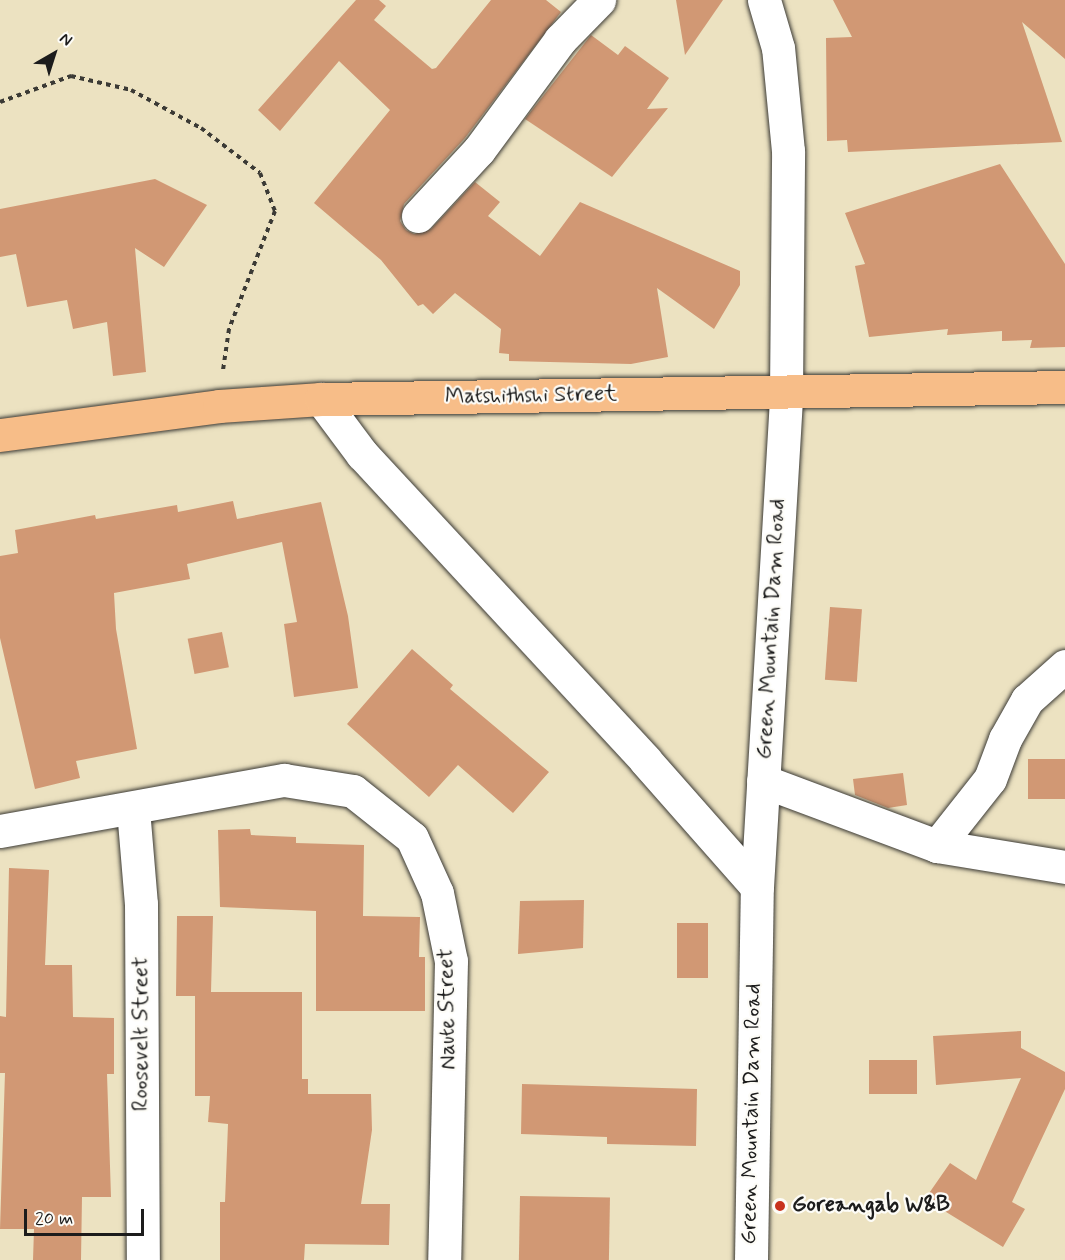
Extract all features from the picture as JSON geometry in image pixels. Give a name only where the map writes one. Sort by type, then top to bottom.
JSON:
[{"type":"main road","name":"Matshithshi Street","points":[[0,435],[219,406],[321,399],[1065,387]]},
{"type":"street","points":[[418,216],[479,150],[560,40],[599,0]]},
{"type":"street","name":"Green Mountain Dam Road","points":[[751,1260],[757,887],[786,393],[788,151],[778,48],[764,0]]},
{"type":"street","points":[[321,399],[362,454],[645,759],[757,887]]},
{"type":"street","points":[[937,846],[990,779],[1005,739],[1027,700],[1065,666]]},
{"type":"street","name":"Naute Street","points":[[0,831],[133,809],[284,780],[353,791],[412,838],[437,892],[452,962],[444,1260]]},
{"type":"street","points":[[763,782],[937,846],[1065,867]]},
{"type":"street","name":"Roosevelt Street","points":[[133,809],[141,904],[143,1260]]},
{"type":"path","points":[[0,102],[71,76],[130,90],[201,128],[260,173],[275,211],[229,329],[219,406]]},
{"type":"building","points":[[356,0],[379,0],[386,6],[374,20],[432,69],[436,68],[491,0],[546,0],[561,12],[465,138],[404,204],[400,221],[406,230],[414,234],[431,229],[475,182],[500,202],[488,216],[540,256],[580,202],[740,271],[740,285],[714,329],[657,288],[668,357],[631,364],[509,361],[509,354],[499,353],[501,329],[455,293],[433,314],[423,304],[418,306],[381,260],[314,203],[390,110],[339,61],[280,131],[258,110]]},
{"type":"building","points":[[676,0],[723,0],[685,55]]},
{"type":"building","points":[[833,0],[1065,0],[1065,59],[1022,22],[1062,142],[848,152],[847,140],[827,141],[826,38],[852,37]]},
{"type":"building","points":[[591,35],[618,55],[625,46],[669,78],[647,109],[668,108],[612,177],[525,119]]},
{"type":"building","points":[[1000,164],[1065,264],[1065,347],[1030,348],[1032,340],[1002,341],[1002,331],[947,335],[948,329],[869,337],[855,266],[865,264],[845,213]]},
{"type":"building","points":[[155,179],[207,205],[164,267],[135,248],[146,372],[113,376],[107,322],[73,329],[67,300],[27,307],[16,254],[0,257],[0,209]]},
{"type":"building","points":[[233,501],[237,519],[321,502],[348,616],[358,688],[294,697],[284,624],[297,622],[282,542],[187,564],[190,579],[114,593],[116,629],[137,749],[76,761],[80,778],[35,789],[0,638],[0,556],[18,553],[15,530],[95,515],[96,519],[177,505],[178,512]]},
{"type":"building","points":[[830,607],[862,609],[857,682],[825,680]]},
{"type":"building","points":[[222,632],[229,667],[195,674],[188,639]]},
{"type":"building","points":[[412,649],[453,685],[450,689],[549,772],[513,813],[458,765],[429,797],[347,724]]},
{"type":"building","points":[[1028,759],[1065,759],[1065,799],[1028,799]]},
{"type":"building","points":[[903,773],[907,805],[888,808],[855,795],[853,779]]},
{"type":"building","points":[[250,829],[251,835],[296,837],[296,843],[364,845],[363,916],[420,917],[419,957],[425,957],[425,1011],[316,1011],[316,911],[220,907],[218,830]]},
{"type":"building","points":[[9,868],[49,870],[45,965],[72,965],[73,1017],[114,1018],[114,1074],[107,1074],[111,1197],[82,1197],[81,1260],[33,1260],[34,1229],[0,1229],[5,1073],[0,1073],[0,1016],[6,1017]]},
{"type":"building","points":[[584,900],[583,948],[518,954],[520,901]]},
{"type":"building","points":[[177,916],[213,916],[211,992],[302,992],[302,1079],[308,1079],[308,1094],[371,1094],[372,1130],[361,1204],[390,1204],[389,1245],[305,1244],[304,1260],[220,1260],[220,1202],[225,1202],[228,1124],[208,1122],[210,1096],[195,1096],[195,996],[176,996]]},
{"type":"building","points":[[677,923],[708,923],[708,978],[677,978]]},
{"type":"building","points":[[1021,1031],[1021,1048],[1065,1072],[1065,1089],[1012,1202],[1025,1209],[1003,1247],[925,1199],[950,1163],[976,1180],[1021,1078],[936,1085],[933,1036]]},
{"type":"building","points":[[869,1060],[917,1060],[917,1094],[869,1094]]},
{"type":"building","points":[[522,1084],[697,1089],[696,1146],[607,1144],[607,1137],[521,1134]]},
{"type":"building","points":[[520,1196],[610,1198],[609,1260],[519,1260]]},
{"type":"place","name":"Goreangab W&B","points":[[780,1206]]}]
